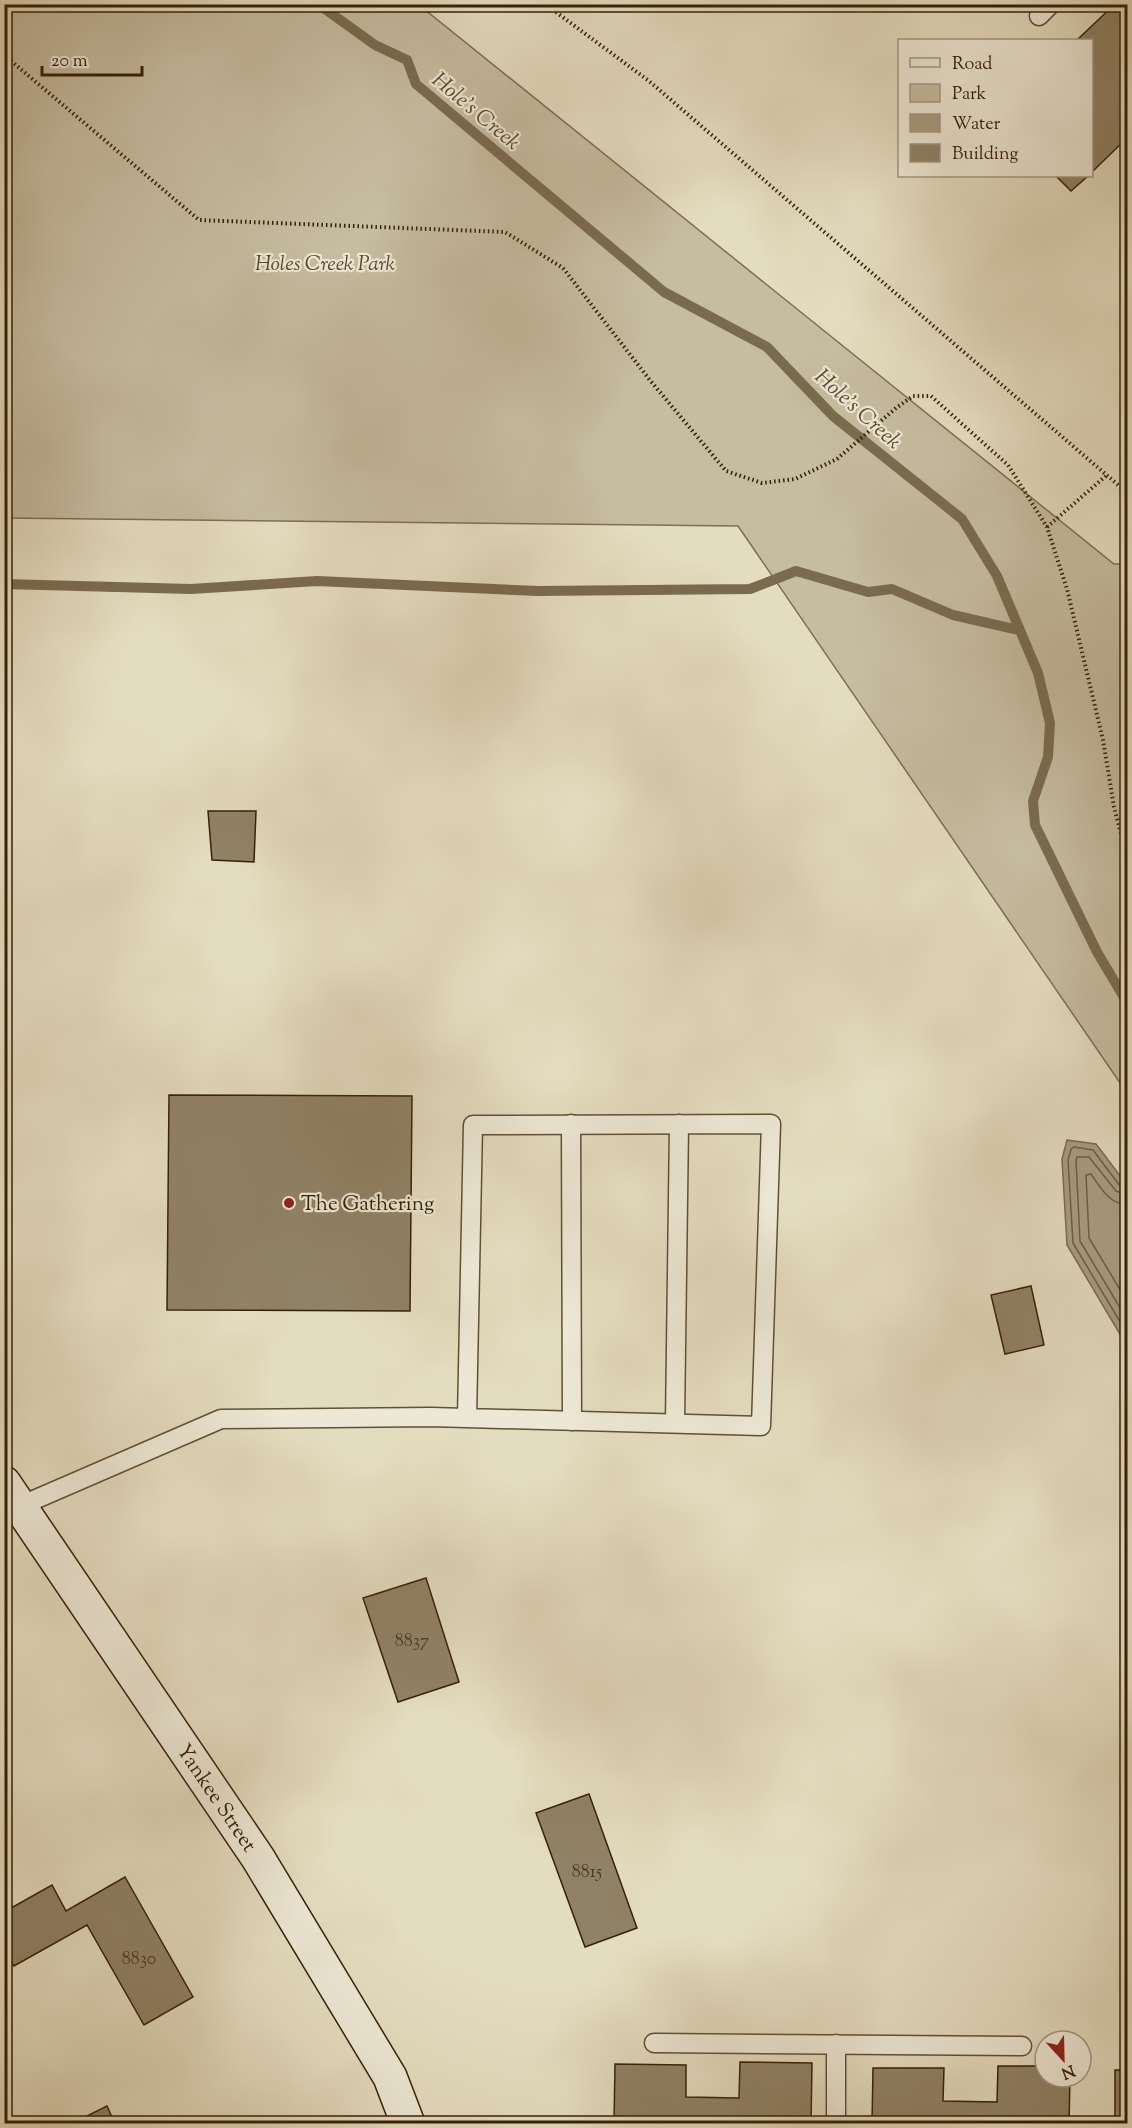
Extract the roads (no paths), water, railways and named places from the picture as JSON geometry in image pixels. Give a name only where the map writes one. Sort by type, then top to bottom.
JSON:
[{"type":"street","name":"Yankee Street","points":[[12,1494],[258,1858],[390,2077],[408,2124]]},
{"type":"lane","points":[[571,1124],[572,1420]]},
{"type":"lane","points":[[675,1423],[679,1124]]},
{"type":"lane","points":[[12,1494],[221,1419],[467,1418],[761,1426],[771,1124],[473,1125],[467,1418]]},
{"type":"lane","points":[[654,2043],[1022,2046]]},
{"type":"lane","points":[[836,2044],[836,2124]]},
{"type":"water","points":[[1067,1140],[1096,1144],[1127,1185],[1127,1346],[1067,1245],[1062,1159]]},
{"type":"waterway","name":"Hole's Creek","points":[[318,4],[375,45],[407,60],[416,84],[664,292],[767,347],[833,416],[962,519],[997,576],[1038,673],[1050,723],[1048,757],[1033,801],[1035,825],[1097,952],[1128,1004]]},
{"type":"waterway","points":[[4,584],[191,589],[317,581],[538,591],[750,589],[796,571],[868,592],[892,589],[953,615],[1019,630]]},
{"type":"place","name":"The Gathering","points":[[289,1203]]},
{"type":"park label","name":"Holes Creek Park","points":[[325,263]]}]
